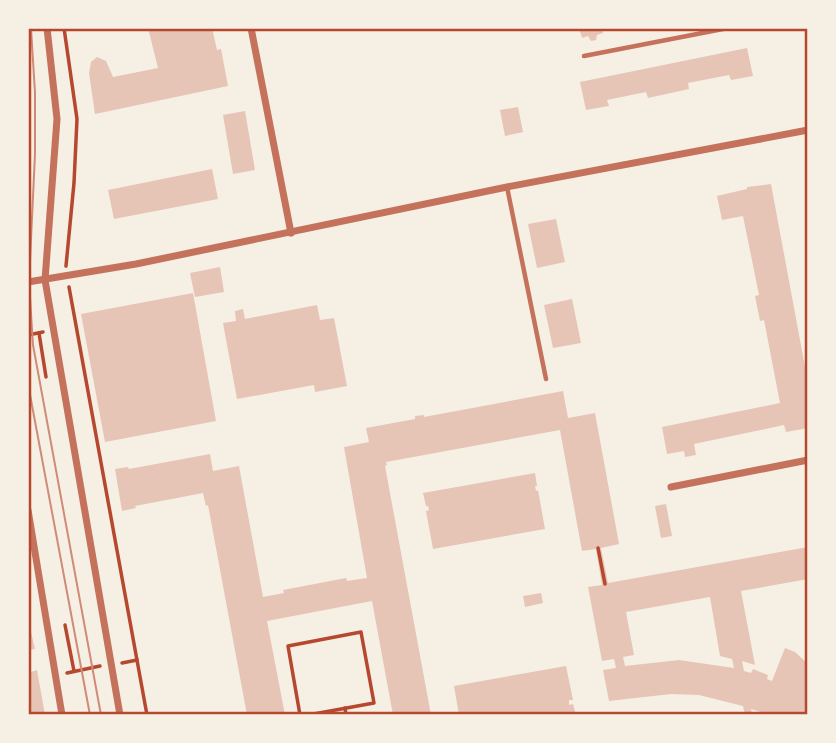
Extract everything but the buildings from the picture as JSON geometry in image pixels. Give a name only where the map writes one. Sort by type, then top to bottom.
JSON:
[{"type":"street","points":[[47,28],[57,120],[45,280],[120,715]]},
{"type":"street","points":[[251,28],[290,233]]},
{"type":"street","points":[[28,282],[67,277],[507,187],[808,130]]},
{"type":"street","points":[[671,487],[808,460]]},
{"type":"street","points":[[28,510],[30,540],[62,715]]},
{"type":"lane","points":[[584,56],[728,28]]},
{"type":"lane","points":[[507,187],[546,379]]},
{"type":"path","points":[[64,28],[77,119],[74,183],[65,261],[147,715]]},
{"type":"path","points":[[39,333],[46,377]]},
{"type":"path","points":[[598,548],[605,584]]},
{"type":"path","points":[[65,625],[74,671]]},
{"type":"path","points":[[300,715],[288,646],[360,632],[374,703],[308,715]]},
{"type":"path","points":[[55,675],[137,660]]},
{"type":"path","points":[[345,708],[346,715]]},
{"type":"path","points":[[337,709],[338,715]]},
{"type":"tram line","points":[[31,28],[35,154],[29,282],[33,345],[101,715]]},
{"type":"tram line","points":[[28,384],[90,715]]}]
